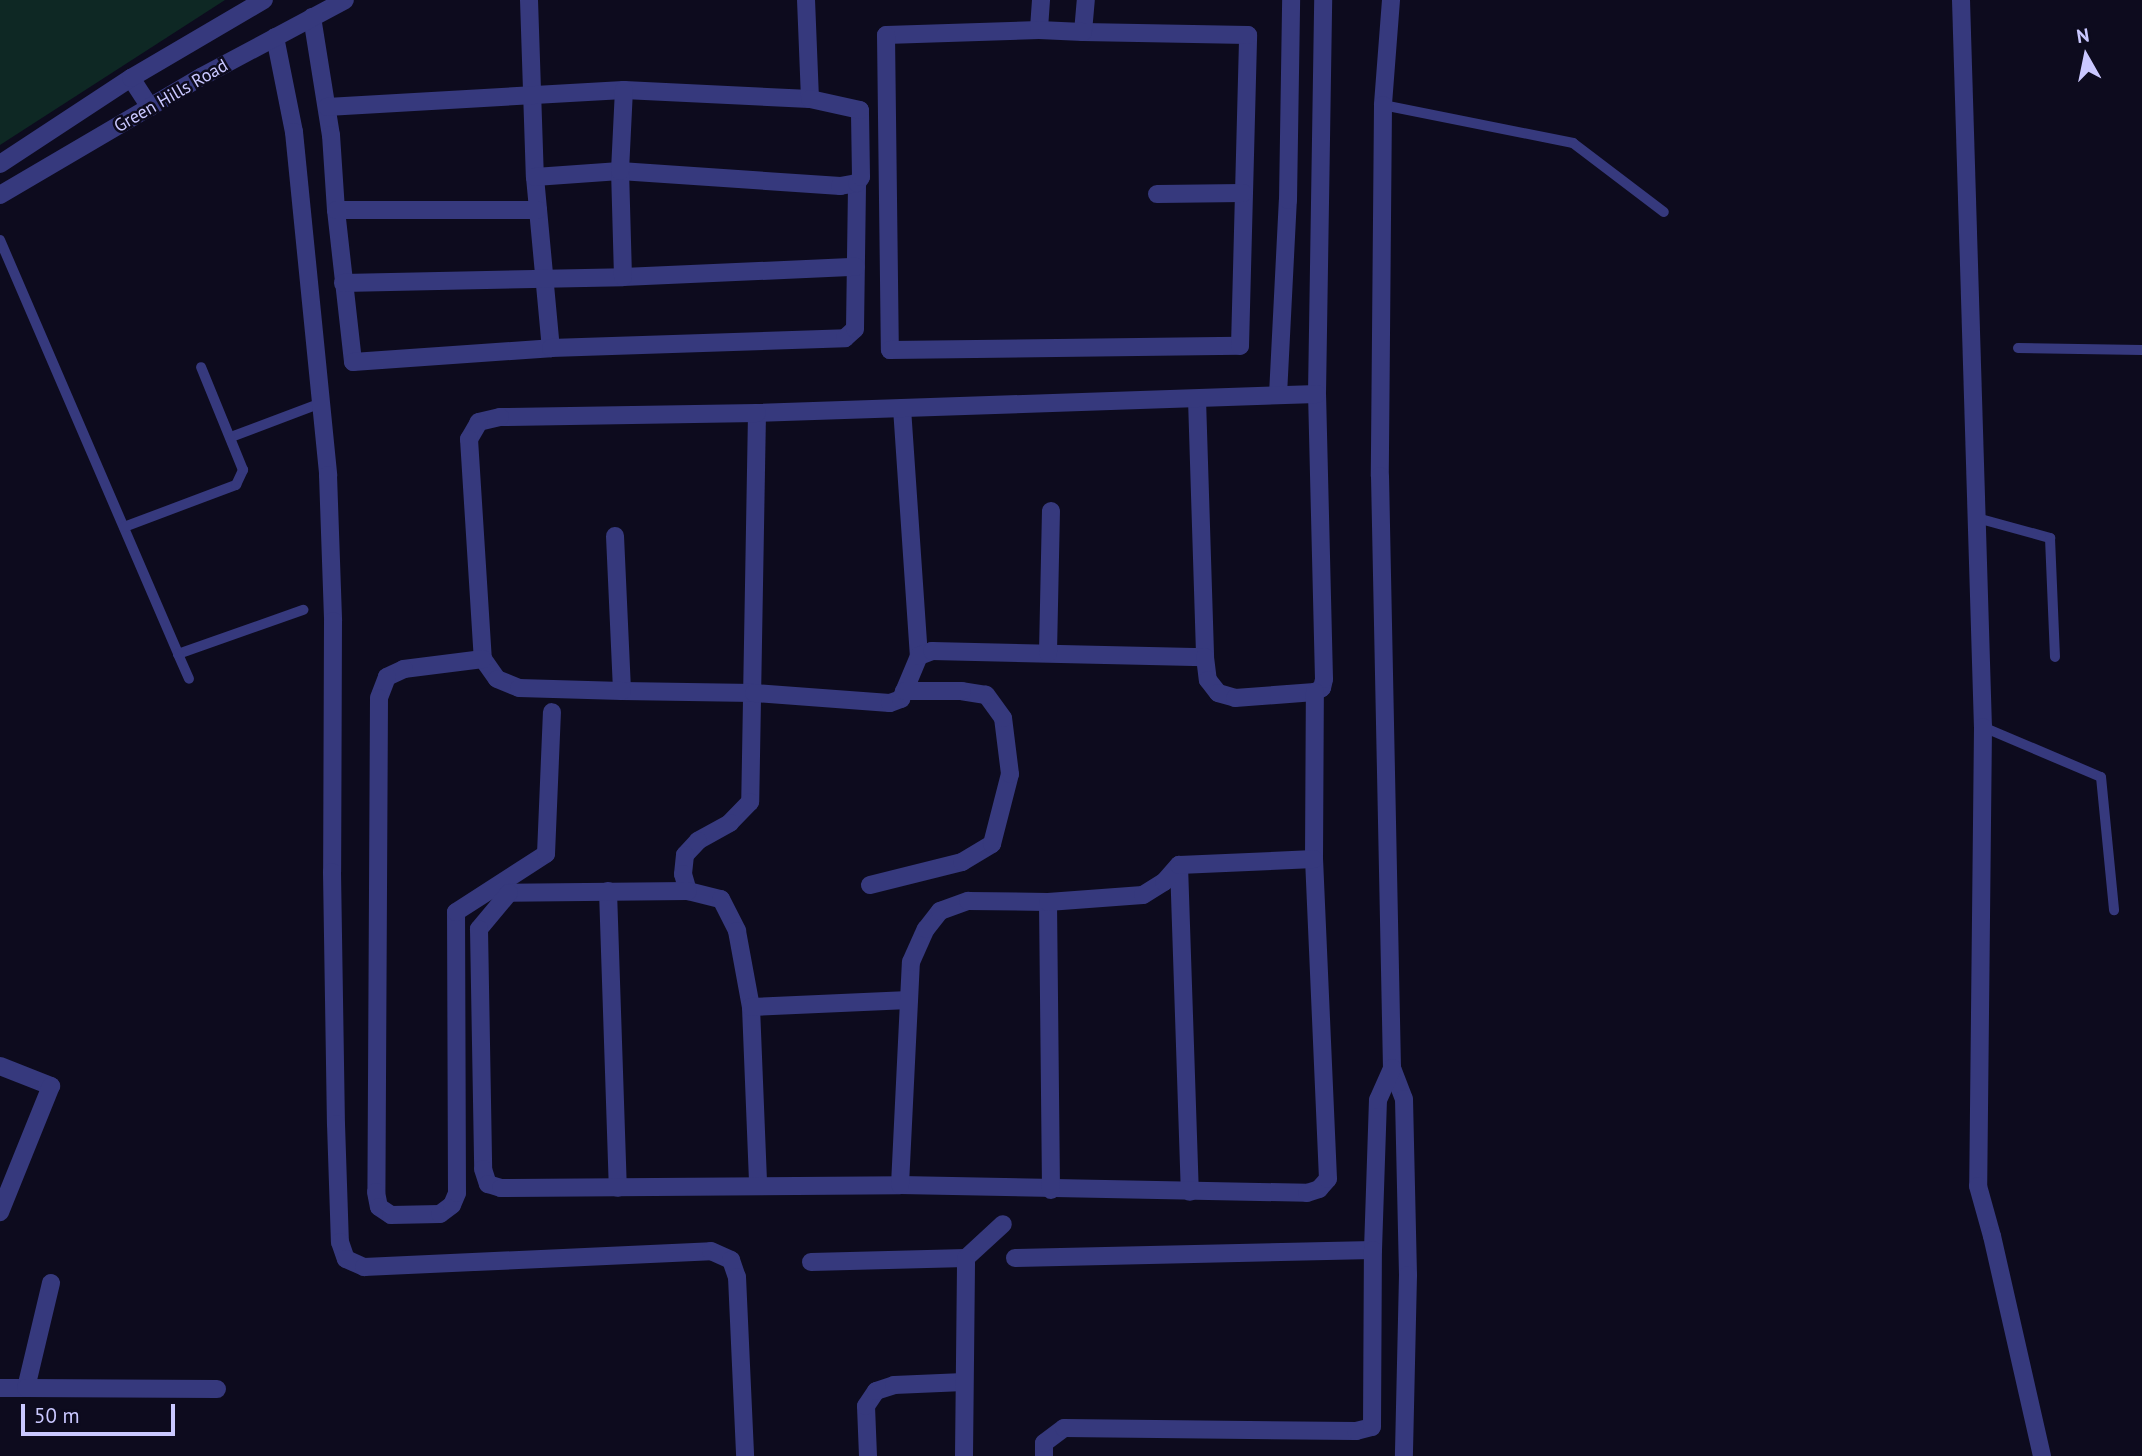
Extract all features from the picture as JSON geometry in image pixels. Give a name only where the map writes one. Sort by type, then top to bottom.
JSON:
[{"type":"street","name":"Green Hills Road","points":[[0,163],[131,78],[264,0]]},
{"type":"street","name":"Green Hills Road","points":[[0,195],[150,107],[345,0]]},
{"type":"street","points":[[529,0],[530,94],[535,177],[551,348]]},
{"type":"street","points":[[806,0],[810,99]]},
{"type":"street","points":[[1039,30],[1041,0]]},
{"type":"street","points":[[1083,32],[1086,0]]},
{"type":"street","points":[[1279,395],[1288,200],[1291,0]]},
{"type":"street","points":[[1197,399],[1208,680],[1218,693],[1235,698],[1315,692],[1322,688],[1324,679],[1317,394],[1323,0]]},
{"type":"street","points":[[1391,0],[1383,105],[1380,476],[1392,1068],[1404,1099],[1408,1275],[1404,1456]]},
{"type":"street","points":[[1961,0],[1983,727],[1978,1186],[2042,1456]]},
{"type":"street","points":[[312,18],[327,107],[335,210],[354,362],[551,348],[845,338],[855,329],[857,183],[861,177],[860,110],[810,99],[624,90],[327,107]]},
{"type":"street","points":[[1039,30],[1248,35],[1240,346],[890,350],[886,35],[1039,30]]},
{"type":"street","points":[[275,37],[294,132],[328,475],[333,621],[334,1035],[340,1242],[346,1259],[363,1267],[711,1251],[731,1260],[737,1277],[745,1456]]},
{"type":"street","points":[[131,78],[150,107]]},
{"type":"street","points":[[623,276],[620,171],[624,90]]},
{"type":"street","points":[[535,177],[620,171],[840,187],[857,183]]},
{"type":"street","points":[[1157,194],[1243,193]]},
{"type":"street","points":[[1288,200],[1321,200]]},
{"type":"street","points":[[335,210],[538,210]]},
{"type":"street","points":[[344,283],[856,268]]},
{"type":"street","points":[[902,408],[919,656],[901,699],[890,703],[754,693],[519,688],[497,679],[483,659],[469,439],[479,422],[500,417],[757,413],[902,408],[1197,399],[1317,394]]},
{"type":"street","points":[[688,891],[683,874],[685,855],[698,841],[730,823],[750,802],[757,413]]},
{"type":"street","points":[[1048,653],[1051,511]]},
{"type":"street","points":[[615,536],[622,691]]},
{"type":"street","points":[[919,656],[932,651],[1205,657]]},
{"type":"street","points":[[483,659],[404,669],[387,677],[379,698],[376,1192],[379,1207],[391,1215],[440,1214],[452,1205],[457,1193],[456,912],[546,854],[552,712]]},
{"type":"street","points":[[870,885],[962,862],[992,844],[1010,774],[1003,718],[986,695],[962,691],[904,691]]},
{"type":"street","points":[[758,1185],[751,1007],[737,930],[721,899],[688,891],[509,893],[480,929],[483,1169],[488,1184],[501,1188],[900,1185],[1307,1193],[1319,1189],[1328,1179],[1314,859],[1315,692]]},
{"type":"street","points":[[900,1185],[911,962],[926,929],[940,911],[968,901],[1048,902],[1143,895],[1164,882],[1179,865],[1314,859]]},
{"type":"street","points":[[1179,865],[1189,1192]]},
{"type":"street","points":[[608,891],[618,1188]]},
{"type":"street","points":[[1048,902],[1051,1190]]},
{"type":"street","points":[[751,1007],[909,1000]]},
{"type":"street","points":[[0,1066],[51,1086],[0,1212]]},
{"type":"street","points":[[1044,1456],[1044,1443],[1064,1429],[1356,1431],[1372,1427],[1373,1251],[1378,1100],[1392,1068]]},
{"type":"street","points":[[811,1262],[966,1258],[1003,1224]]},
{"type":"street","points":[[1015,1258],[1373,1251]]},
{"type":"street","points":[[964,1456],[966,1258]]},
{"type":"street","points":[[26,1388],[51,1283]]},
{"type":"street","points":[[868,1456],[866,1406],[876,1391],[894,1385],[964,1382]]},
{"type":"street","points":[[0,1388],[217,1389]]},
{"type":"lane","points":[[1383,105],[1573,143],[1664,212]]},
{"type":"lane","points":[[0,240],[189,679]]},
{"type":"lane","points":[[2018,348],[2142,350]]},
{"type":"lane","points":[[124,527],[236,485],[243,470],[201,367]]},
{"type":"lane","points":[[231,436],[321,403]]},
{"type":"lane","points":[[1977,518],[2050,538],[2055,657]]},
{"type":"lane","points":[[178,654],[303,610]]},
{"type":"lane","points":[[1983,727],[2101,777],[2113,910]]},
{"type":"green space","points":[[0,0],[225,0],[0,145]]}]
